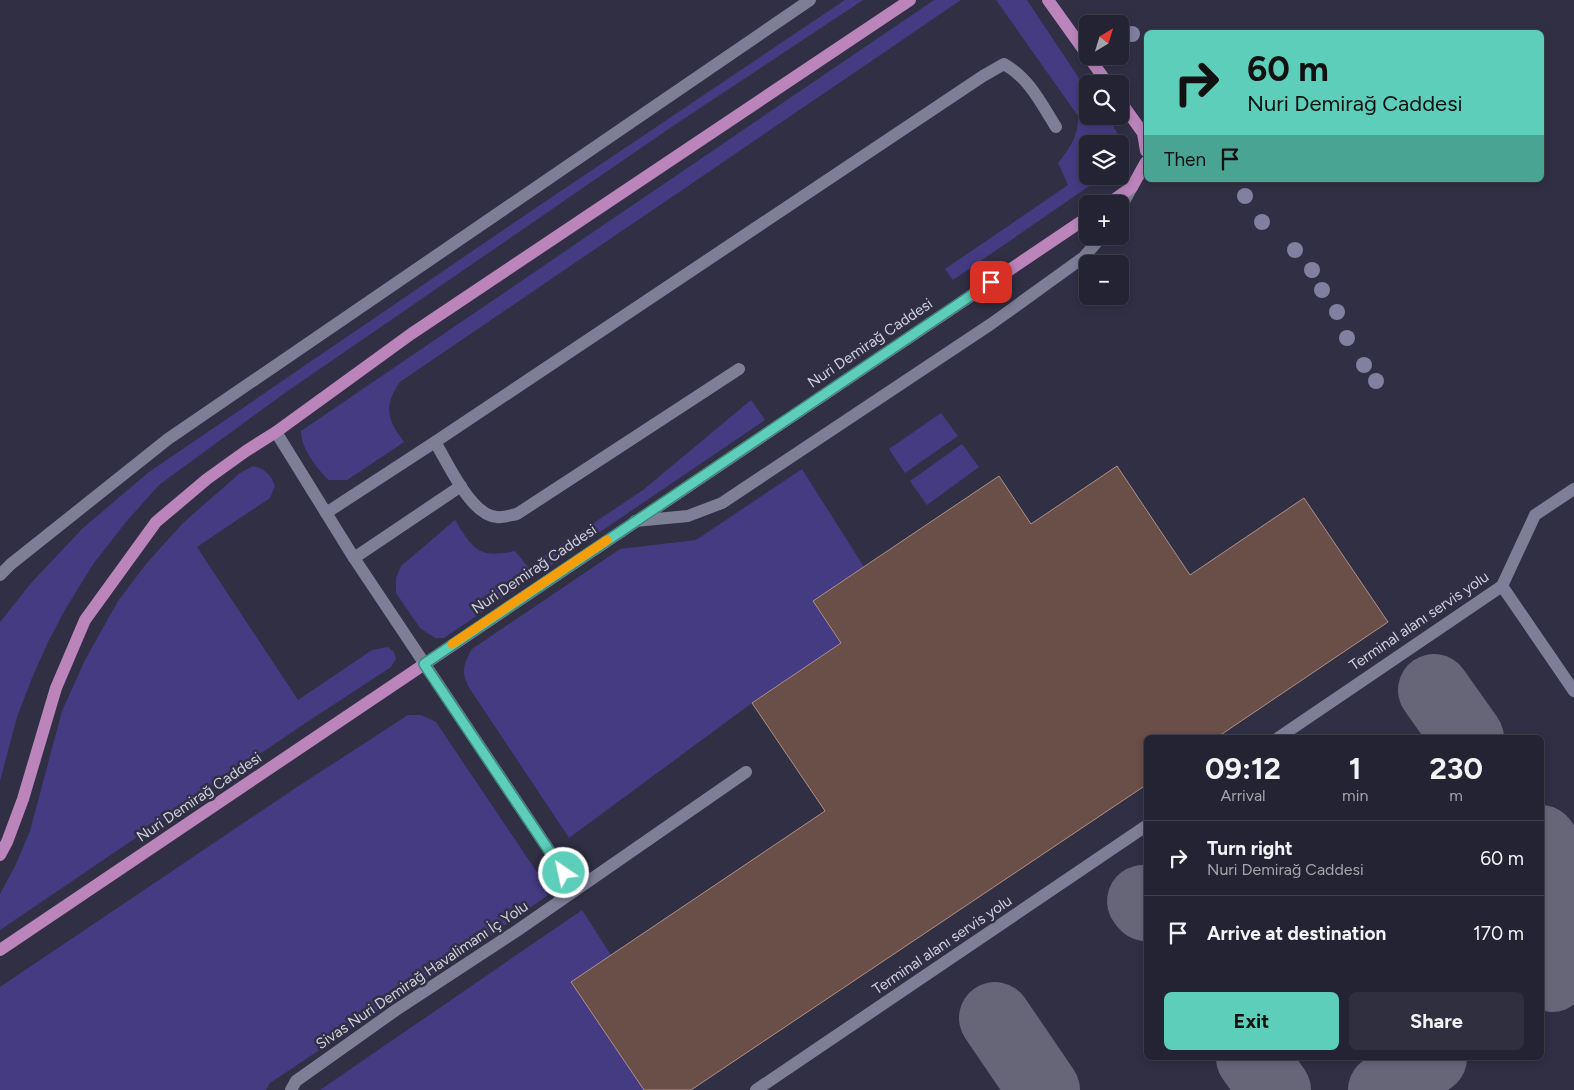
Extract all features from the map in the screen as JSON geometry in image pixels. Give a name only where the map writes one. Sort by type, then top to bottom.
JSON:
[{"type":"main road","points":[[0,855],[7,842],[23,799],[56,688],[85,620],[156,522],[207,479],[276,432],[411,334],[910,0]]},
{"type":"main road","points":[[1048,0],[1079,43]]},
{"type":"main road","points":[[1129,114],[1143,133],[1144,139]]},
{"type":"main road","points":[[1121,195],[1132,187],[1144,166]]},
{"type":"main road","name":"Nuri Demirağ Caddesi","points":[[0,950],[1079,223]]},
{"type":"lane","points":[[0,575],[11,564],[168,439],[810,0]]},
{"type":"lane","points":[[326,513],[983,76],[1004,64],[1015,70],[1026,81],[1056,127]]},
{"type":"lane","points":[[1128,195],[1132,187]]},
{"type":"lane","points":[[635,521],[688,516],[722,503],[991,324],[1084,257],[1094,245]]},
{"type":"lane","points":[[435,442],[461,486],[473,503],[485,514],[497,517],[517,514],[739,370]]},
{"type":"lane","points":[[276,432],[354,558],[575,889]]},
{"type":"lane","points":[[354,558],[461,486]]},
{"type":"lane","name":"Terminal alanı servis yolu","points":[[1282,735],[1502,586],[1535,515],[1574,489]]},
{"type":"lane","points":[[1502,586],[1574,691]]},
{"type":"lane","name":"Sivas Nuri Demirağ Havalimanı İç Yolu","points":[[290,1090],[296,1081],[396,1010],[746,772]]},
{"type":"lane","name":"Terminal alanı servis yolu","points":[[756,1090],[1144,827]]},
{"type":"shaded area","points":[[845,0],[863,0],[673,126],[282,395],[159,485],[126,522],[94,563],[66,608],[48,642],[17,717],[0,781],[0,622],[32,582],[83,528],[149,472],[537,207]]},
{"type":"shaded area","points":[[934,0],[961,0],[400,382],[391,398],[389,412],[398,434],[404,442],[347,480],[329,480],[314,464],[306,451],[301,431]]},
{"type":"shaded area","points":[[996,0],[1027,0],[1079,78],[1079,125],[1112,125],[1119,135],[1079,135],[1079,185],[1091,185],[953,280],[945,269],[1068,185],[1058,163],[1070,147],[1077,129],[1078,116]]},
{"type":"shaded area","points":[[751,400],[765,420],[444,638],[435,638],[420,628],[396,593],[396,578],[401,566],[455,520],[472,545],[478,549],[493,554],[515,551],[528,567],[643,490]]},
{"type":"shaded area","points":[[941,413],[958,436],[905,473],[889,449]]},
{"type":"shaded area","points":[[962,444],[979,467],[927,505],[910,481]]},
{"type":"shaded area","points":[[253,466],[264,470],[272,478],[275,486],[270,498],[197,547],[298,700],[372,650],[388,647],[394,652],[396,659],[391,667],[0,930],[0,894],[15,866],[30,831],[62,711],[85,660],[118,601],[146,564],[183,523],[240,473]]},
{"type":"shaded area","points":[[802,469],[864,567],[813,601],[841,643],[752,703],[569,838],[468,686],[464,667],[472,649],[620,549],[696,540]]},
{"type":"shaded area","points":[[408,715],[421,715],[436,722],[547,887],[547,896],[270,1083],[266,1090],[0,1090],[0,987],[297,787]]},
{"type":"shaded area","points":[[582,910],[611,955],[644,1090],[320,1090]]},
{"type":"building","points":[[1117,466],[1190,575],[1304,498],[1388,622],[1220,735],[1144,735],[1144,786],[691,1090],[644,1090],[571,982],[825,811],[752,703],[841,643],[813,601],[999,476],[1031,524]]},
{"type":"taxiway","points":[[1434,690],[1466,735]]},
{"type":"taxiway","points":[[1544,845],[1566,876],[1572,924],[1569,938],[1552,976]]},
{"type":"taxiway","points":[[995,1018],[1044,1090]]},
{"type":"taxiway","points":[[1253,1060],[1275,1090]]},
{"type":"taxiway","points":[[1384,1090],[1428,1060]]},
{"type":"slow traffic","points":[[452,644],[607,540]]},
{"type":"route","points":[[564,873],[424,664],[991,282]]}]
